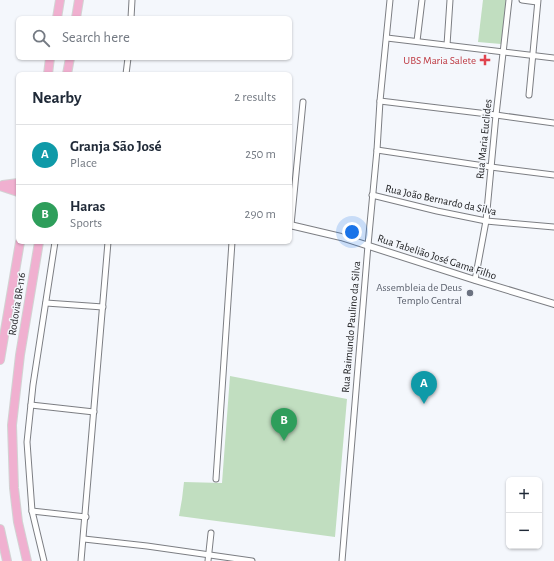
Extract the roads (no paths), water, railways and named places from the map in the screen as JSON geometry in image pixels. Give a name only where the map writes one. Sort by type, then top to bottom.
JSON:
[{"type":"highway","points":[[57,16],[60,0]]},
{"type":"highway","points":[[76,16],[79,0]]},
{"type":"highway","points":[[48,72],[50,60]]},
{"type":"highway","points":[[67,72],[70,60]]},
{"type":"highway","points":[[0,186],[16,183]]},
{"type":"highway","points":[[0,186],[16,191]]},
{"type":"highway","name":"Rodovia BR-116","points":[[0,360],[20,244]]},
{"type":"highway","name":"Rodovia BR-116","points":[[26,561],[18,522],[14,488],[12,425],[20,355],[39,244]]},
{"type":"highway","points":[[0,529],[7,561]]},
{"type":"street","points":[[131,16],[132,0]]},
{"type":"street","name":"Rua Raimundo Paulino da Silva","points":[[342,561],[380,101],[390,0]]},
{"type":"street","points":[[417,41],[422,0]]},
{"type":"street","points":[[447,45],[450,0]]},
{"type":"street","name":"Rua Maria Euclides","points":[[475,280],[486,221],[509,0]]},
{"type":"street","points":[[522,0],[538,1],[529,96]]},
{"type":"street","points":[[387,38],[554,58]]},
{"type":"street","points":[[126,72],[128,60]]},
{"type":"street","points":[[380,101],[554,123]]},
{"type":"street","points":[[292,206],[303,102]]},
{"type":"street","points":[[377,150],[554,175]]},
{"type":"street","name":"Rua João Bernardo da Silva","points":[[372,195],[486,221],[554,227]]},
{"type":"street","name":"Rua Tabelião José Gama Filho","points":[[292,225],[316,230],[368,245],[554,304]]},
{"type":"street","points":[[44,561],[32,511],[27,455],[31,405],[55,244]]},
{"type":"street","points":[[81,561],[86,517],[108,244]]},
{"type":"street","points":[[216,479],[232,244]]},
{"type":"street","points":[[46,303],[103,307]]},
{"type":"street","points":[[31,405],[94,412]]},
{"type":"street","points":[[32,511],[86,517]]},
{"type":"street","points":[[208,558],[211,533]]},
{"type":"street","points":[[84,539],[146,546],[208,558],[252,561]]},
{"type":"place","name":"UBS Maria Salete","points":[[485,60]]},
{"type":"place","name":"Assembleia de Deus Templo Central","points":[[470,293]]},
{"type":"place","name":"Granja São José","points":[[424,404]]},
{"type":"place","name":"Haras","points":[[284,441]]}]
